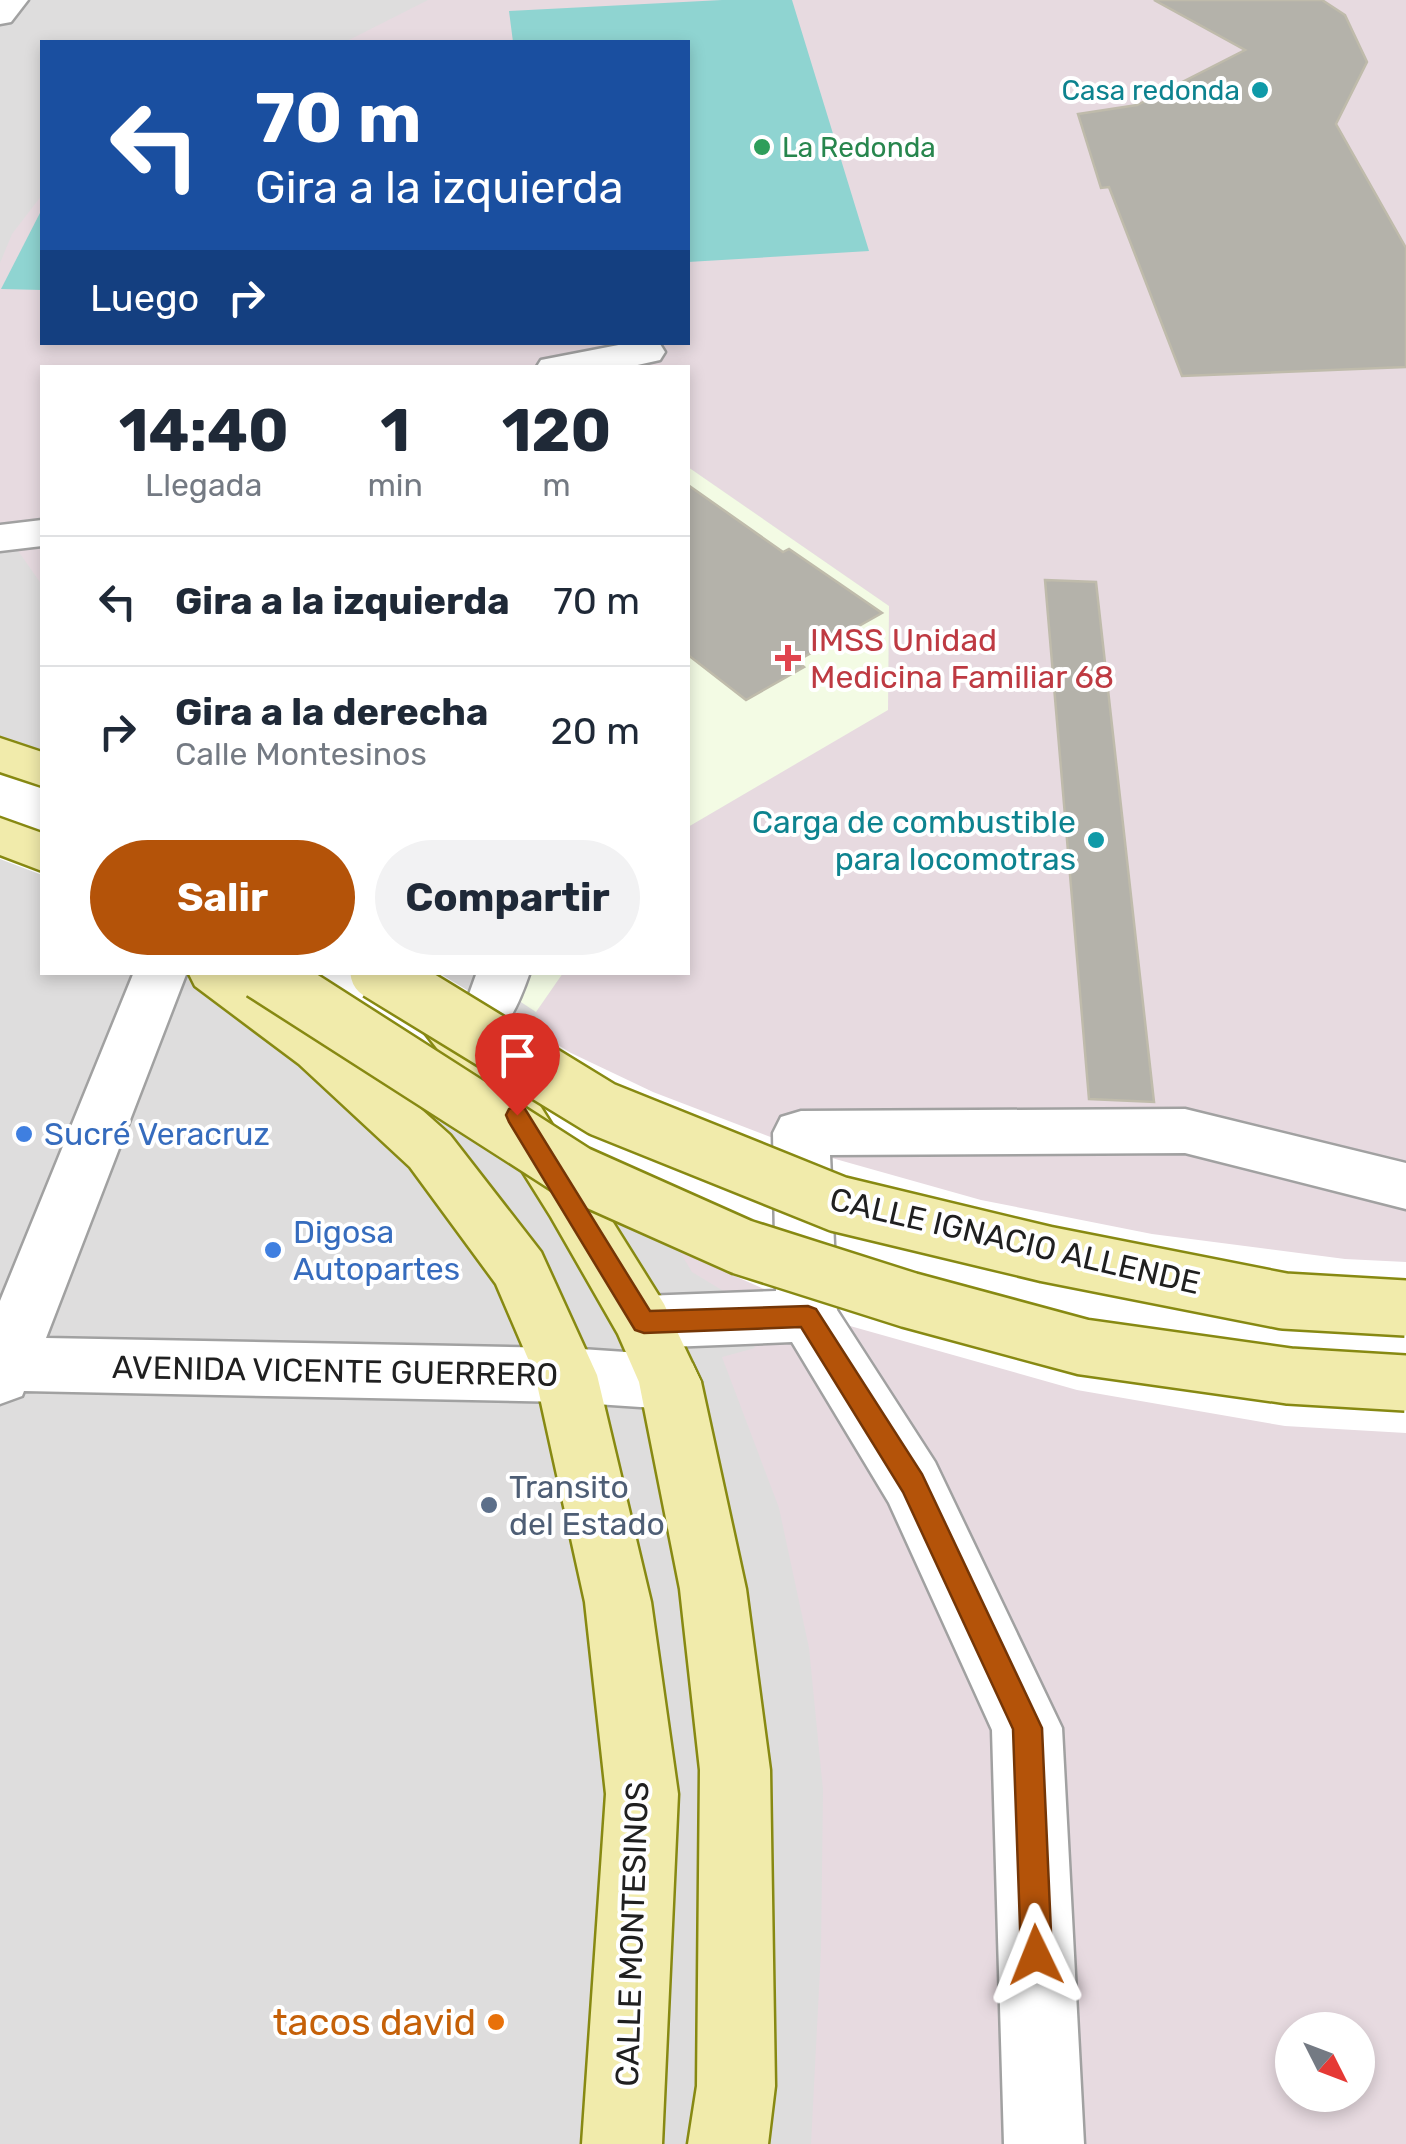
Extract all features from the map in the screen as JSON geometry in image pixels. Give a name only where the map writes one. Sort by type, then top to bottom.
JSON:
[{"type":"main road","points":[[0,754],[40,769]]},
{"type":"main road","points":[[0,775],[40,787]]},
{"type":"main road","points":[[0,835],[40,852]]},
{"type":"main road","points":[[0,863],[40,879]]},
{"type":"main road","name":"CALLE MONTESINOS","points":[[218,975],[318,1049],[430,1151],[520,1270],[566,1376],[618,1602],[642,1794],[622,2144]]},
{"type":"main road","points":[[267,975],[576,1173],[742,1247],[909,1300],[1083,1347],[1289,1376],[1406,1383]]},
{"type":"main road","name":"CALLE IGNACIO ALLENDE","points":[[383,975],[602,1109],[838,1204],[1046,1254],[1284,1301],[1406,1308]]},
{"type":"main road","points":[[394,975],[461,1035],[520,1119],[657,1352],[713,1590],[735,1770],[736,2086],[728,2144]]},
{"type":"street","points":[[0,14],[13,0]]},
{"type":"street","points":[[572,365],[646,352]]},
{"type":"street","points":[[0,538],[40,533]]},
{"type":"street","points":[[2,1368],[160,975]]},
{"type":"street","points":[[461,1035],[491,1008],[503,975]]},
{"type":"street","points":[[1044,2144],[1028,1728],[912,1483],[808,1316],[802,1133],[1185,1131],[1406,1186]]},
{"type":"street","name":"AVENIDA VICENTE GUERRERO","points":[[2,1368],[566,1376],[808,1316]]},
{"type":"shaded area","points":[[0,0],[1406,0],[1406,2144],[0,2144]]},
{"type":"shaded area","points":[[428,0],[1406,0],[1406,2144],[811,2144],[821,1950],[823,1790],[809,1648],[779,1508],[722,1357],[755,1348],[730,1295],[692,1272],[536,1012],[562,975],[690,975],[690,826],[888,709],[889,606],[690,468],[690,365],[40,365],[40,582],[0,525],[0,263],[12,234],[40,198],[40,345],[690,345],[690,40],[349,40]]},
{"type":"shaded area","name":"La Redonda","points":[[792,0],[869,251],[690,262],[690,40],[513,40],[509,11]]},
{"type":"shaded area","points":[[40,213],[40,290],[1,289]]},
{"type":"shaded area","name":"IMSS Unidad Medicina Familiar 68","points":[[690,468],[889,606],[888,710],[690,826]]},
{"type":"shaded area","points":[[480,975],[562,975],[536,1012]]},
{"type":"pier","points":[[0,749],[40,764],[40,874],[0,859]]},
{"type":"pier","points":[[229,975],[442,975],[571,1053],[653,1092],[807,1151],[981,1200],[1152,1234],[1345,1259],[1406,1262],[1406,1433],[1285,1426],[1077,1390],[843,1324],[656,1241],[547,1185]]},
{"type":"building","points":[[1154,0],[1322,0],[1345,15],[1367,62],[1336,124],[1406,248],[1406,367],[1182,376],[1109,187],[1101,188],[1078,114],[1137,105],[1245,50]]},
{"type":"building","points":[[690,486],[783,552],[789,549],[882,613],[797,661],[804,667],[746,700],[690,657]]},
{"type":"building","name":"Carga de combustible para locomotras","points":[[1045,580],[1096,582],[1154,1102],[1089,1099]]},
{"type":"place","name":"Casa redonda","points":[[1260,90]]},
{"type":"place","name":"La Redonda","points":[[762,147]]},
{"type":"place","name":"IMSS Unidad Medicina Familiar 68","points":[[788,658]]},
{"type":"place","name":"Carga de combustible para locomotras","points":[[1096,840]]},
{"type":"place","name":"Sucré Veracruz","points":[[24,1134]]},
{"type":"place","name":"Digosa Autopartes","points":[[273,1250]]},
{"type":"place","name":"Transito del Estado","points":[[489,1505]]},
{"type":"place","name":"tacos david","points":[[496,2022]]},
{"type":"route","points":[[517,1115],[644,1322],[808,1316],[912,1483],[1028,1728],[1036,1955]]}]
